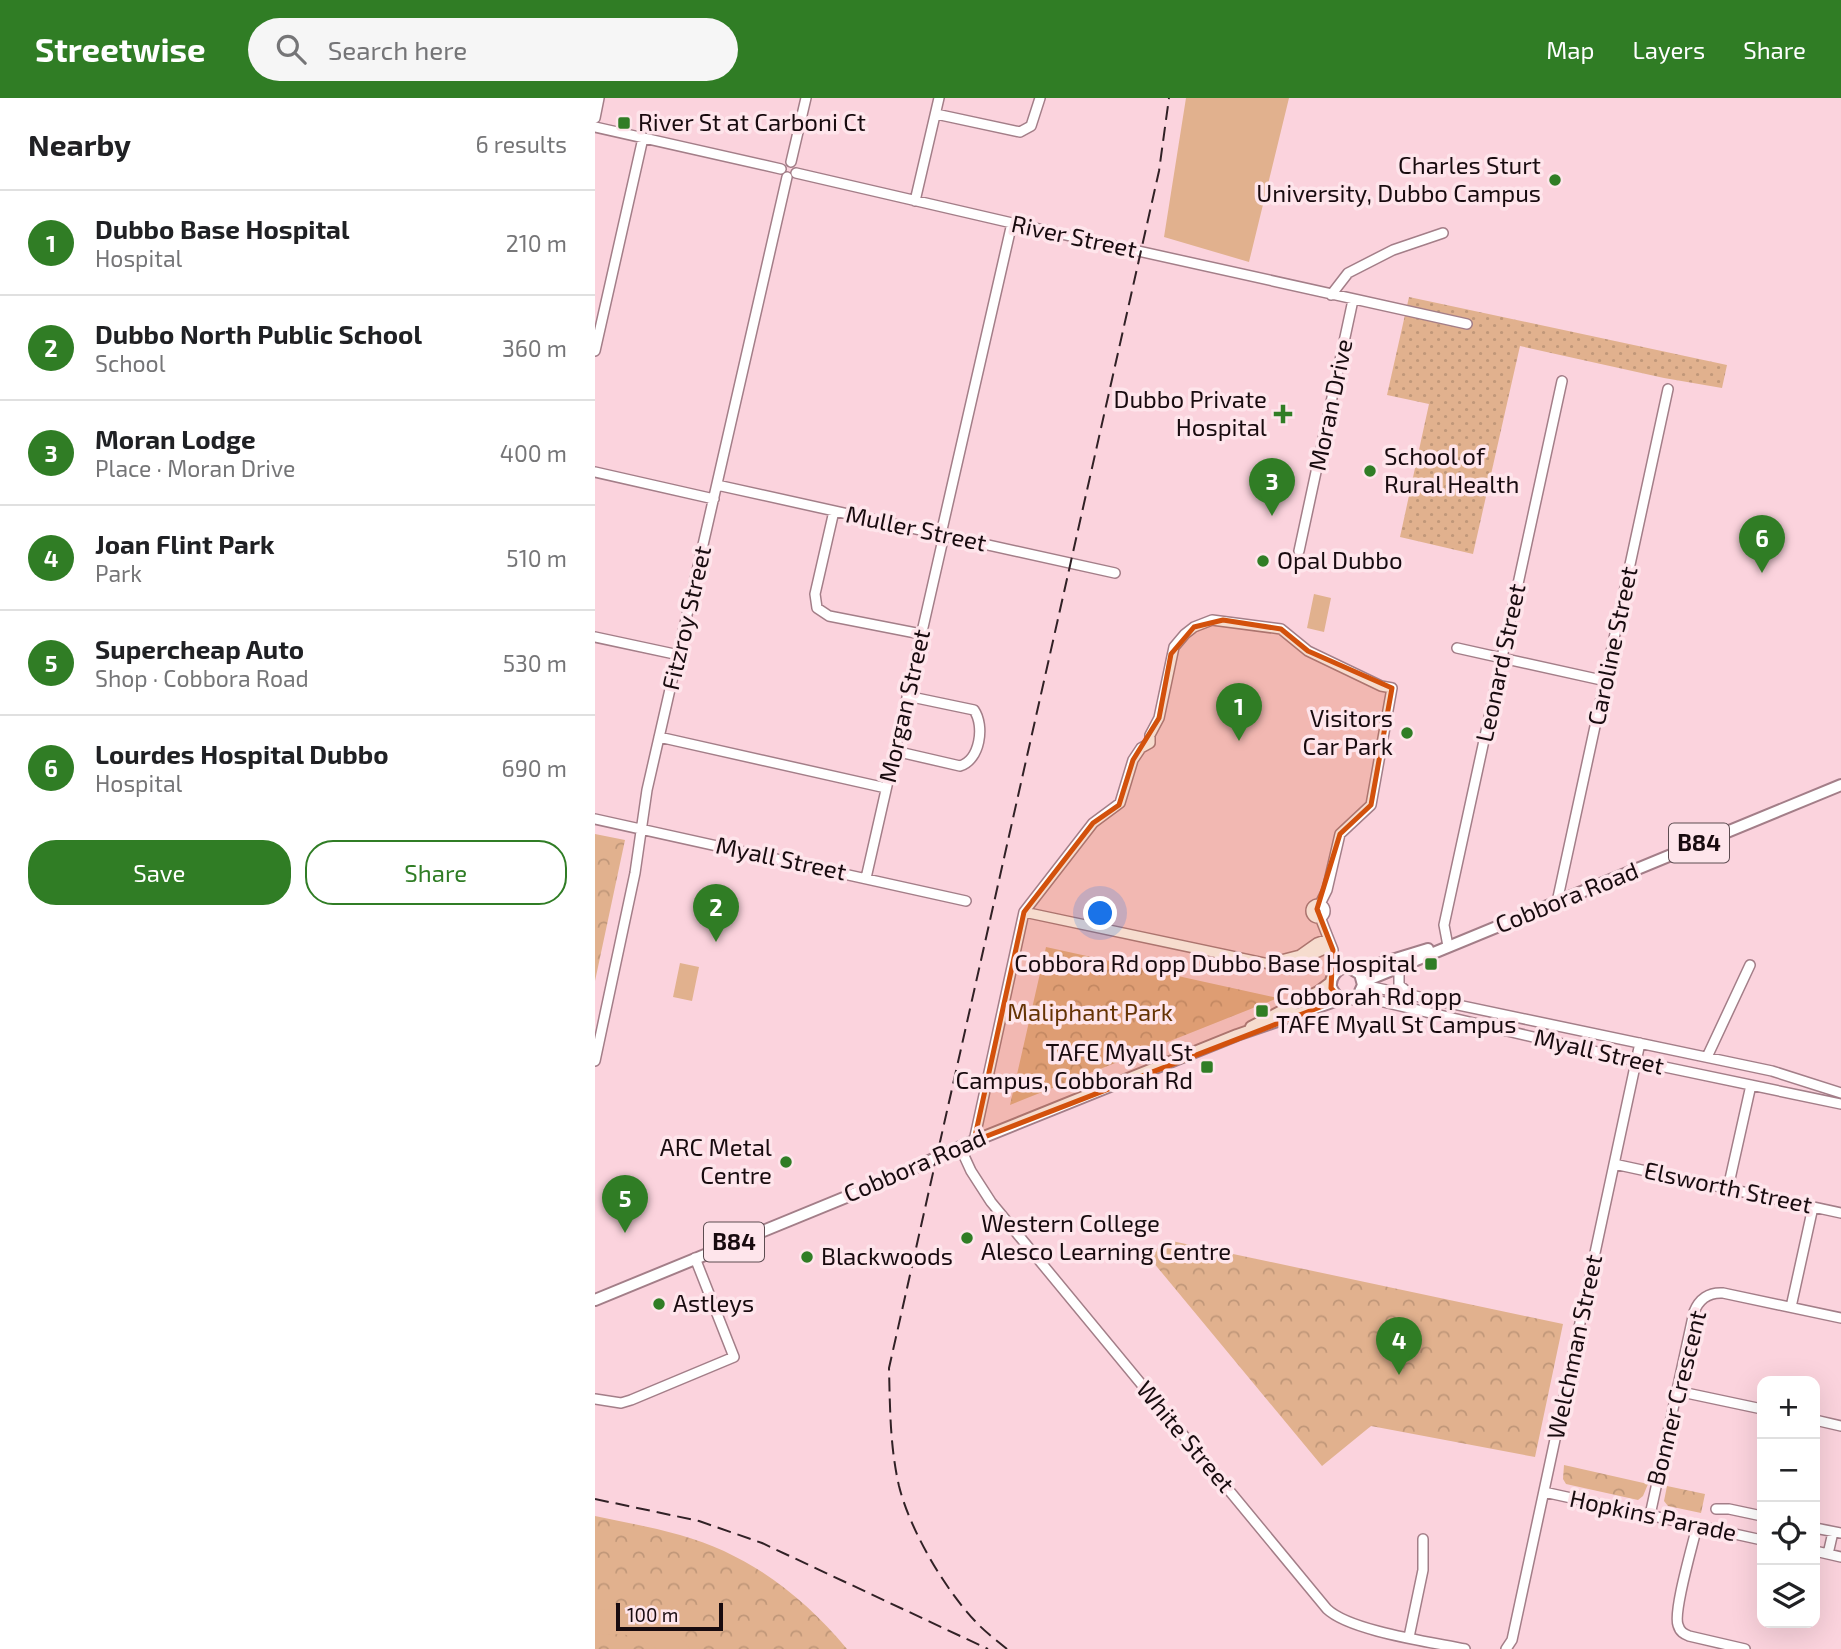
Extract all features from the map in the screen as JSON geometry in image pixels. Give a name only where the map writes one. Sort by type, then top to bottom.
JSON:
[{"type":"main road","name":"Cobbora Road","points":[[1361,988],[1403,964],[1437,953],[1448,946],[1841,785]]},
{"type":"main road","name":"Cobbora Road","points":[[1347,967],[1379,964],[1435,946],[1448,946]]},
{"type":"main road","name":"B84","points":[[1332,978],[1347,967]]},
{"type":"main road","points":[[1347,967],[1357,970],[1361,988]]},
{"type":"main road","name":"Cobbora Road","points":[[1237,1035],[1273,1013],[1318,992],[1332,978]]},
{"type":"main road","points":[[1332,978],[1334,993],[1341,999]]},
{"type":"main road","name":"B84","points":[[1341,999],[1350,1000],[1361,988]]},
{"type":"main road","name":"Cobbora Road","points":[[595,1300],[873,1186],[974,1141],[1237,1035],[1341,999]]},
{"type":"street","points":[[595,118],[599,98]]},
{"type":"street","points":[[791,162],[806,98]]},
{"type":"street","points":[[915,201],[939,98]]},
{"type":"street","points":[[936,114],[1020,132],[1031,126],[1040,98]]},
{"type":"street","points":[[595,127],[784,173],[791,177],[796,173],[796,166],[791,162]]},
{"type":"street","points":[[595,351],[643,138]]},
{"type":"street","points":[[784,173],[784,164],[791,162]]},
{"type":"street","name":"Fitzroy Street","points":[[595,1060],[635,873],[659,737],[714,499],[784,173]]},
{"type":"street","name":"River Street","points":[[796,173],[1467,324]]},
{"type":"street","name":"Morgan Street","points":[[866,878],[1012,223]]},
{"type":"street","points":[[1331,295],[1348,273],[1393,250],[1443,233]]},
{"type":"street","name":"Moran Drive","points":[[1299,551],[1353,300]]},
{"type":"street","name":"Leonard Street","points":[[1448,946],[1444,925],[1562,381]]},
{"type":"street","name":"Caroline Street","points":[[1557,902],[1668,389]]},
{"type":"street","points":[[595,472],[714,499]]},
{"type":"street","name":"Muller Street","points":[[717,485],[1115,573]]},
{"type":"street","points":[[834,511],[815,594],[817,608],[829,616],[921,634]]},
{"type":"street","points":[[974,1141],[1024,912],[1093,822],[1119,803],[1133,760],[1141,748],[1150,743],[1150,735],[1159,718],[1174,647],[1194,627],[1223,620],[1281,628],[1308,651],[1381,686],[1392,688],[1371,806],[1340,834],[1327,890],[1320,904],[1313,905],[1311,911],[1314,917],[1320,917],[1331,945],[1347,967]]},
{"type":"street","points":[[595,637],[678,655]]},
{"type":"street","points":[[1457,648],[1606,681]]},
{"type":"street","points":[[895,751],[960,766],[968,764],[973,758],[978,739],[981,723],[974,710],[907,696]]},
{"type":"street","points":[[659,737],[886,788]]},
{"type":"street","name":"Myall Street","points":[[595,819],[966,901]]},
{"type":"street","points":[[1024,912],[1268,964],[1300,956],[1317,943],[1331,945]]},
{"type":"street","points":[[1331,945],[1332,978]]},
{"type":"street","points":[[1403,964],[1398,978],[1399,985],[1413,996]]},
{"type":"street","points":[[1707,1057],[1751,965]]},
{"type":"street","name":"Myall Street","points":[[1361,988],[1413,996],[1707,1057],[1792,1076],[1841,1093]]},
{"type":"street","name":"Myall Street","points":[[1361,988],[1636,1061],[1841,1104]]},
{"type":"street","name":"Welchman Street","points":[[1506,1649],[1512,1640],[1640,1043]]},
{"type":"street","points":[[1728,1188],[1751,1085]]},
{"type":"street","name":"White Street","points":[[960,1147],[971,1171],[991,1202],[1327,1609],[1344,1621],[1465,1649]]},
{"type":"street","name":"Elsworth Street","points":[[1614,1164],[1841,1213]]},
{"type":"street","points":[[1791,1307],[1813,1207]]},
{"type":"street","points":[[595,1399],[621,1403],[631,1400],[734,1357],[695,1258]]},
{"type":"street","name":"Bonner Crescent","points":[[1650,1515],[1694,1312],[1702,1300],[1715,1293],[1723,1293],[1841,1318]]},
{"type":"street","points":[[1677,1391],[1757,1408]]},
{"type":"street","points":[[1820,1421],[1841,1426]]},
{"type":"street","name":"Hopkins Parade","points":[[1544,1492],[1757,1539]]},
{"type":"street","name":"Hopkins Parade","points":[[1716,1509],[1757,1515]]},
{"type":"street","points":[[1697,1526],[1678,1609],[1678,1626],[1682,1633],[1689,1636],[1745,1649]]},
{"type":"street","points":[[1828,1554],[1837,1533]]},
{"type":"street","points":[[1409,1637],[1423,1570],[1423,1539]]},
{"type":"street","points":[[1820,1552],[1841,1556]]},
{"type":"highlighted area","points":[[1223,620],[1281,629],[1308,651],[1392,688],[1371,805],[1340,834],[1317,909],[1333,950],[1331,988],[1341,999],[974,1141],[1024,912],[1093,823],[1119,805],[1133,760],[1159,718],[1171,654],[1194,627]]},
{"type":"green space","points":[[1186,98],[1289,98],[1249,262],[1164,237]]},
{"type":"green space","points":[[1409,297],[1727,365],[1722,388],[1520,346],[1473,554],[1400,537],[1429,404],[1387,395]]},
{"type":"green space","points":[[1314,594],[1331,598],[1324,632],[1307,628]]},
{"type":"green space","points":[[595,834],[625,840],[595,981]]},
{"type":"green space","name":"Maliphant Park","points":[[1046,947],[1278,998],[1010,1105]]},
{"type":"green space","points":[[680,963],[699,967],[692,1001],[673,997]]},
{"type":"green space","points":[[1167,1240],[1563,1324],[1535,1457],[1371,1426],[1322,1466],[1148,1256]]},
{"type":"green space","points":[[1564,1465],[1648,1484],[1643,1496],[1638,1500],[1566,1484],[1563,1479]]},
{"type":"green space","points":[[1667,1486],[1705,1494],[1701,1513],[1668,1506],[1664,1501]]},
{"type":"green space","points":[[595,1516],[680,1535],[705,1543],[751,1565],[792,1594],[830,1629],[847,1649],[595,1649]]},
{"type":"green space","points":[[613,1609],[656,1620],[675,1632],[690,1649],[657,1649],[623,1634],[595,1635],[595,1610]]},
{"type":"railway","points":[[1007,1649],[963,1608],[929,1558],[911,1521],[899,1486],[894,1457],[889,1368],[1159,171],[1169,98]]},
{"type":"railway","points":[[595,1499],[699,1521],[762,1543],[988,1649]]},
{"type":"place","name":"River St at Carboni Ct","points":[[624,123]]},
{"type":"place","name":"Charles Sturt University, Dubbo Campus","points":[[1555,180]]},
{"type":"place","name":"Dubbo Private Hospital","points":[[1283,414]]},
{"type":"place","name":"School of Rural Health","points":[[1370,471]]},
{"type":"place","name":"Moran Lodge","points":[[1272,516]]},
{"type":"place","name":"Opal Dubbo","points":[[1263,561]]},
{"type":"place","name":"Lourdes Hospital Dubbo","points":[[1762,573]]},
{"type":"place","name":"Visitors Car Park","points":[[1407,733]]},
{"type":"place","name":"Dubbo Base Hospital","points":[[1239,741]]},
{"type":"place","name":"Dubbo North Public School","points":[[716,942]]},
{"type":"place","name":"Cobbora Rd opp Dubbo Base Hospital","points":[[1431,964]]},
{"type":"place","name":"Cobborah Rd opp TAFE Myall St Campus","points":[[1262,1011]]},
{"type":"place","name":"TAFE Myall St Campus, Cobborah Rd","points":[[1207,1067]]},
{"type":"place","name":"ARC Metal Centre","points":[[786,1162]]},
{"type":"place","name":"Supercheap Auto","points":[[625,1233]]},
{"type":"place","name":"Western College Alesco Learning Centre","points":[[967,1238]]},
{"type":"place","name":"Blackwoods","points":[[807,1257]]},
{"type":"place","name":"Astleys","points":[[659,1304]]},
{"type":"place","name":"Joan Flint Park","points":[[1399,1375]]}]
